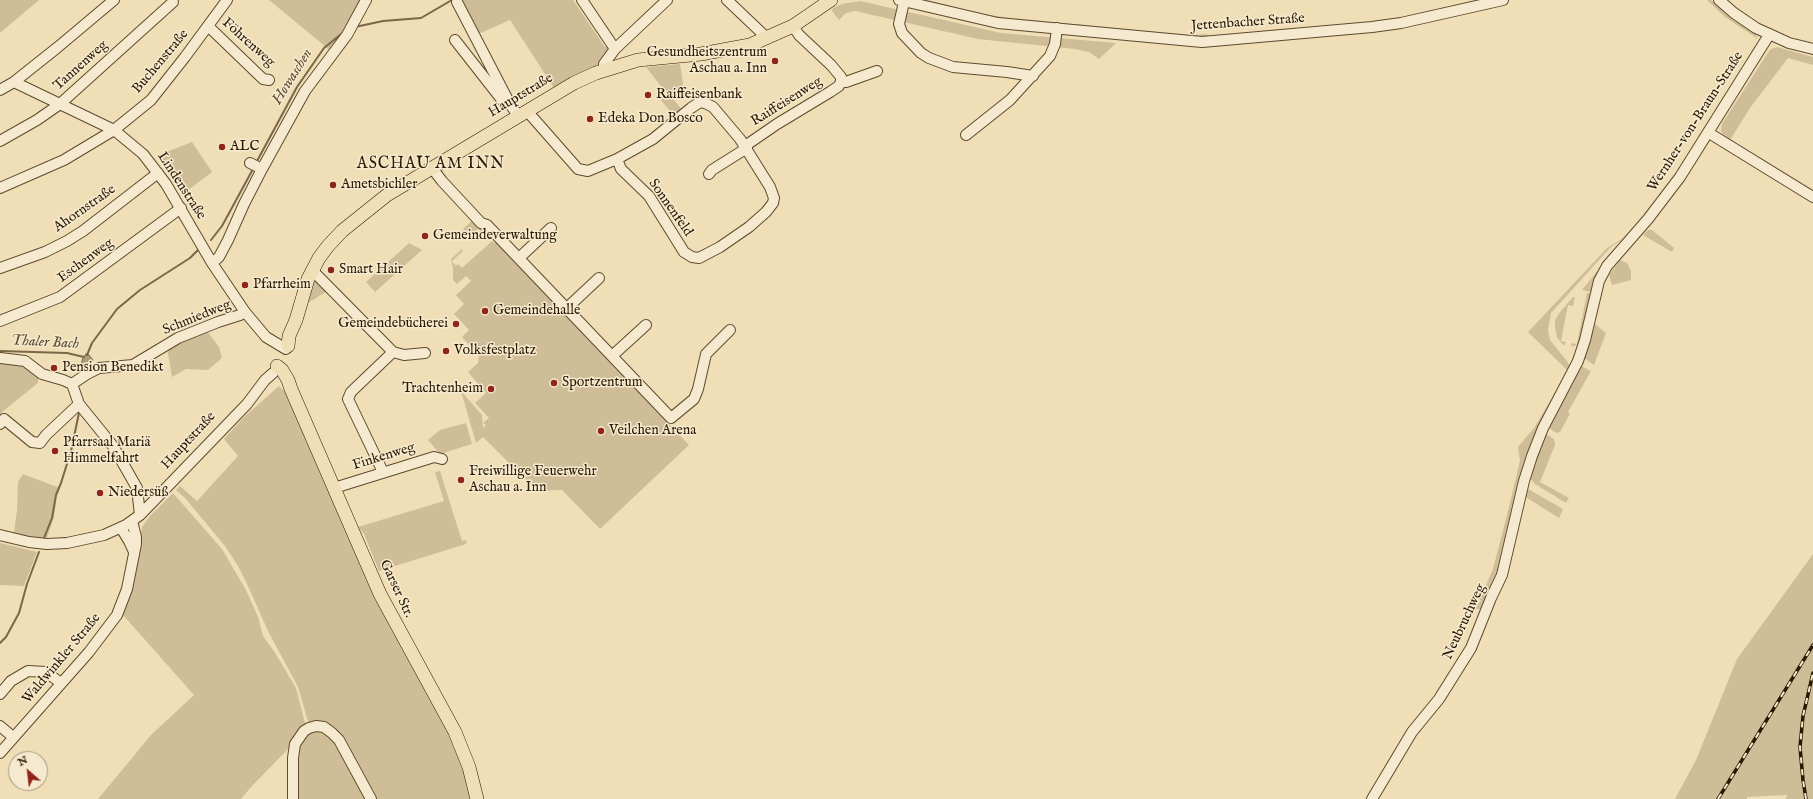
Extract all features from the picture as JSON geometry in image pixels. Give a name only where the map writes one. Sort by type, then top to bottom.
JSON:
[{"type":"main road","name":"Hauptstraße","points":[[274,371],[287,347],[289,336],[296,320],[312,270],[328,246],[362,213],[382,198],[574,83],[605,69],[638,60],[730,50],[767,38],[793,26],[826,2]]},
{"type":"main road","name":"Garser Str.","points":[[274,371],[285,373],[380,594],[458,737],[469,767],[477,799]]},
{"type":"street","points":[[0,90],[14,82],[114,0]]},
{"type":"street","name":"Buchenstraße","points":[[0,188],[64,160],[114,130],[151,100],[227,0]]},
{"type":"street","points":[[212,263],[219,257],[228,240],[256,166],[305,91],[347,35],[366,0]]},
{"type":"street","points":[[582,0],[615,49]]},
{"type":"street","points":[[605,69],[604,64],[615,49],[667,0]]},
{"type":"street","points":[[727,0],[767,38]]},
{"type":"street","name":"Jettenbacher Straße","points":[[902,1],[983,21],[1202,42],[1372,27],[1400,23],[1503,0]]},
{"type":"street","points":[[1719,0],[1744,20],[1769,35],[1789,43],[1813,49]]},
{"type":"street","points":[[902,1],[899,24],[902,33],[921,53],[929,58],[953,67],[1032,76]]},
{"type":"street","name":"Tannenweg","points":[[0,142],[37,120],[60,104],[174,2]]},
{"type":"street","points":[[457,2],[509,102]]},
{"type":"street","name":"Föhrenweg","points":[[208,26],[263,79],[269,80]]},
{"type":"street","name":"Raiffeisenweg","points":[[793,26],[799,35],[812,45],[831,65],[841,77],[842,81]]},
{"type":"street","points":[[966,135],[1010,100],[1032,76],[1054,50],[1057,28]]},
{"type":"street","name":"Wernher-von-Braun-Straße","points":[[1524,481],[1543,428],[1578,361],[1585,340],[1599,281],[1607,266],[1648,219],[1680,177],[1709,133],[1769,35]]},
{"type":"street","points":[[455,40],[502,100],[509,102]]},
{"type":"street","name":"Raiffeisenweg","points":[[842,81],[846,82],[877,72]]},
{"type":"street","name":"Raiffeisenweg","points":[[746,147],[777,124],[839,86],[842,81]]},
{"type":"street","name":"Lindenstraße","points":[[14,82],[114,130],[143,154],[158,173],[181,208],[212,263],[245,312],[266,337],[287,347]]},
{"type":"street","name":"Sonnenfeld","points":[[509,102],[578,169],[588,171],[617,159],[654,139],[691,108],[700,102],[705,103],[713,107],[746,147],[770,187],[774,198],[773,203],[766,212],[732,239],[699,258],[692,257],[684,252],[649,196],[621,168],[617,159]]},
{"type":"street","points":[[1709,133],[1813,197]]},
{"type":"street","points":[[709,174],[712,170],[746,147]]},
{"type":"street","points":[[432,168],[481,223],[488,225],[671,418],[694,399],[698,389],[706,354],[730,330]]},
{"type":"street","name":"Ahornstraße","points":[[0,268],[45,252],[67,241],[83,231],[158,173]]},
{"type":"street","name":"Eschenweg","points":[[0,321],[60,297],[181,208]]},
{"type":"street","points":[[519,258],[551,228]]},
{"type":"street","points":[[312,270],[394,352],[404,355],[425,353]]},
{"type":"street","points":[[567,308],[599,278]]},
{"type":"street","name":"Schmiedweg","points":[[72,384],[99,368],[133,365],[178,338],[245,312]]},
{"type":"street","points":[[612,356],[646,325]]},
{"type":"street","points":[[383,472],[348,399],[351,392],[394,352]]},
{"type":"street","points":[[0,358],[25,361],[42,374],[72,384],[79,404],[113,446],[137,488],[155,500]]},
{"type":"street","name":"Hauptstraße","points":[[0,535],[29,542],[47,544],[68,543],[89,540],[121,528],[136,518],[155,500],[247,404],[264,380],[274,371]]},
{"type":"street","points":[[0,424],[4,419],[32,442],[40,443],[46,435],[79,404]]},
{"type":"street","name":"Finkenweg","points":[[334,488],[434,457],[442,459]]},
{"type":"street","name":"Neubruchweg","points":[[1372,799],[1412,732],[1439,699],[1471,648],[1502,575],[1524,481]]},
{"type":"street","name":"Waldwinkler Straße","points":[[0,753],[89,652],[117,614],[127,589],[134,552],[136,537],[137,488]]},
{"type":"street","points":[[121,528],[134,552]]},
{"type":"street","points":[[0,694],[11,681],[28,671],[46,672],[61,683]]},
{"type":"street","points":[[0,726],[13,737]]},
{"type":"street","points":[[293,799],[292,758],[295,744],[304,731],[316,726],[324,727],[339,740],[371,799]]},
{"type":"shaded area","points":[[0,0],[39,0],[0,33]]},
{"type":"shaded area","points":[[269,0],[362,0],[332,52]]},
{"type":"shaded area","points":[[460,0],[573,0],[605,47],[609,45],[610,48],[603,60],[596,66],[554,88],[510,20],[476,35]]},
{"type":"shaded area","points":[[915,0],[928,0],[982,14],[1011,18],[1190,35],[1207,34],[1210,37],[1193,38],[1017,22],[974,15]]},
{"type":"shaded area","points":[[1707,0],[1711,0],[1733,20],[1755,33],[1758,39],[1725,17]]},
{"type":"shaded area","points":[[860,1],[1001,33],[1116,43],[1099,59],[1089,52],[1075,49],[978,39],[855,11],[846,13],[839,20],[832,11],[833,8],[842,4]]},
{"type":"shaded area","points":[[1777,47],[1813,57],[1813,65],[1788,58],[1750,108],[1730,140],[1722,133],[1722,124],[1767,54],[1771,49]]},
{"type":"shaded area","points":[[680,64],[684,91],[674,100],[683,111],[675,117],[660,99],[667,94],[646,67]]},
{"type":"shaded area","points":[[192,142],[212,172],[183,194],[164,164],[156,156]]},
{"type":"shaded area","points":[[473,220],[483,231],[482,233],[478,229],[471,236],[474,240],[473,241],[463,229]]},
{"type":"shaded area","points":[[1648,230],[1652,230],[1674,248],[1672,252],[1643,235]]},
{"type":"shaded area","points":[[1628,235],[1610,248],[1551,313],[1548,330],[1550,340],[1567,361],[1570,367],[1570,372],[1547,412],[1528,453],[1522,473],[1507,547],[1499,574],[1482,609],[1474,608],[1481,601],[1477,596],[1486,585],[1493,569],[1520,461],[1518,447],[1534,428],[1568,371],[1528,332],[1607,248]]},
{"type":"shaded area","name":"Sportzentrum","points":[[492,241],[495,243],[497,242],[689,445],[600,529],[562,490],[537,491],[483,437],[476,443],[461,391],[482,415],[483,428],[486,425],[483,423],[489,418],[475,403],[486,393],[468,372],[478,363],[479,356],[462,337],[469,330],[454,314],[464,304],[456,295],[471,281],[466,276],[457,284],[453,280],[451,259],[462,249],[463,251],[452,261],[456,266],[458,264],[462,268]]},
{"type":"shaded area","points":[[409,243],[422,250],[375,292],[366,282]]},
{"type":"shaded area","points":[[1620,260],[1627,263],[1631,271],[1631,280],[1612,285],[1609,275]]},
{"type":"shaded area","points":[[1598,270],[1599,271],[1591,292],[1582,290]]},
{"type":"shaded area","points":[[315,280],[329,290],[308,303]]},
{"type":"shaded area","points":[[1587,293],[1591,293],[1582,337],[1579,343],[1572,347],[1571,343],[1577,344]]},
{"type":"shaded area","points":[[1573,297],[1575,297],[1573,306],[1568,305],[1561,341],[1566,342],[1564,346],[1557,337],[1555,320]]},
{"type":"shaded area","points":[[1595,324],[1606,333],[1594,365],[1584,358],[1593,325]]},
{"type":"shaded area","points":[[207,331],[219,347],[222,358],[208,370],[186,369],[172,377],[167,347]]},
{"type":"shaded area","points":[[86,354],[88,354],[93,360],[87,369],[81,371],[79,370]]},
{"type":"shaded area","points":[[0,361],[18,362],[38,376],[38,383],[2,412],[0,418]]},
{"type":"shaded area","points":[[1581,366],[1591,371],[1568,412],[1570,414],[1560,432],[1556,433],[1549,428],[1549,425]]},
{"type":"shaded area","points":[[279,386],[286,393],[452,734],[473,799],[373,799],[341,739],[309,725],[298,687],[268,631],[238,566],[225,546],[185,498],[176,490],[180,486],[197,501],[238,456],[224,439],[243,418]]},
{"type":"shaded area","points":[[466,423],[472,444],[440,454],[428,440],[440,430]]},
{"type":"shaded area","points":[[1546,434],[1554,439],[1555,445],[1540,482],[1569,498],[1566,503],[1535,484],[1531,479],[1530,475]]},
{"type":"shaded area","points":[[440,471],[462,541],[467,540],[466,544],[379,571],[364,534],[358,527],[444,501],[435,472]]},
{"type":"shaded area","points":[[23,474],[60,488],[57,495],[54,517],[47,538],[16,535],[14,533],[18,482]]},
{"type":"shaded area","points":[[1528,489],[1563,509],[1559,518],[1524,496]]},
{"type":"shaded area","points":[[173,493],[222,549],[246,590],[258,617],[263,636],[274,651],[296,688],[306,727],[293,744],[241,799],[98,799],[151,735],[194,695],[123,615],[135,578],[142,527],[150,516]]},
{"type":"shaded area","points":[[0,543],[37,552],[24,586],[0,585]]},
{"type":"shaded area","points":[[1813,554],[1813,799],[1786,799],[1787,795],[1747,797],[1747,799],[1675,799],[1696,760],[1737,659]]},
{"type":"shaded area","points":[[316,728],[331,734],[369,799],[295,799],[294,777],[300,739]]},
{"type":"waterway","name":"Howaschen","points":[[355,27],[383,21],[421,18],[452,0]]},
{"type":"waterway","name":"Howaschen","points":[[256,163],[297,87],[324,48],[345,31]]},
{"type":"waterway","name":"Howaschen","points":[[211,240],[222,226],[253,169]]},
{"type":"waterway","name":"Howaschen","points":[[87,355],[92,343],[117,309],[140,290],[190,258],[198,250]]},
{"type":"waterway","name":"Thaler Bach","points":[[0,351],[67,353],[84,357]]},
{"type":"waterway","points":[[44,538],[52,518],[56,495],[71,451],[79,413]]},
{"type":"waterway","points":[[0,643],[6,637],[19,613],[27,584],[39,552]]},
{"type":"railway","points":[[1718,799],[1813,645]]},
{"type":"railway","points":[[1806,799],[1800,747],[1803,716],[1813,673]]},
{"type":"place","name":"Gesundheitszentrum Aschau a. Inn","points":[[775,61]]},
{"type":"place","name":"Raiffeisenbank","points":[[648,95]]},
{"type":"place","name":"Edeka Don Bosco","points":[[590,119]]},
{"type":"place","name":"ALC","points":[[222,147]]},
{"type":"place","name":"Ametsbichler","points":[[333,185]]},
{"type":"place","name":"Gemeindeverwaltung","points":[[425,236]]},
{"type":"place","name":"Smart Hair","points":[[331,270]]},
{"type":"place","name":"Pfarrheim","points":[[245,285]]},
{"type":"place","name":"Gemeindehalle","points":[[485,311]]},
{"type":"place","name":"Gemeindebücherei","points":[[456,324]]},
{"type":"place","name":"Volksfestplatz","points":[[446,351]]},
{"type":"place","name":"Pension Benedikt","points":[[54,368]]},
{"type":"place","name":"Sportzentrum","points":[[554,383]]},
{"type":"place","name":"Trachtenheim","points":[[491,389]]},
{"type":"place","name":"Veilchen Arena","points":[[601,431]]},
{"type":"place","name":"Pfarrsaal Mariä Himmelfahrt","points":[[55,451]]},
{"type":"place","name":"Freiwillige Feuerwehr Aschau a. Inn","points":[[461,480]]},
{"type":"place","name":"Niedersüß","points":[[100,493]]},
{"type":"district","name":"ASCHAU AM INN","points":[[431,165]]}]
